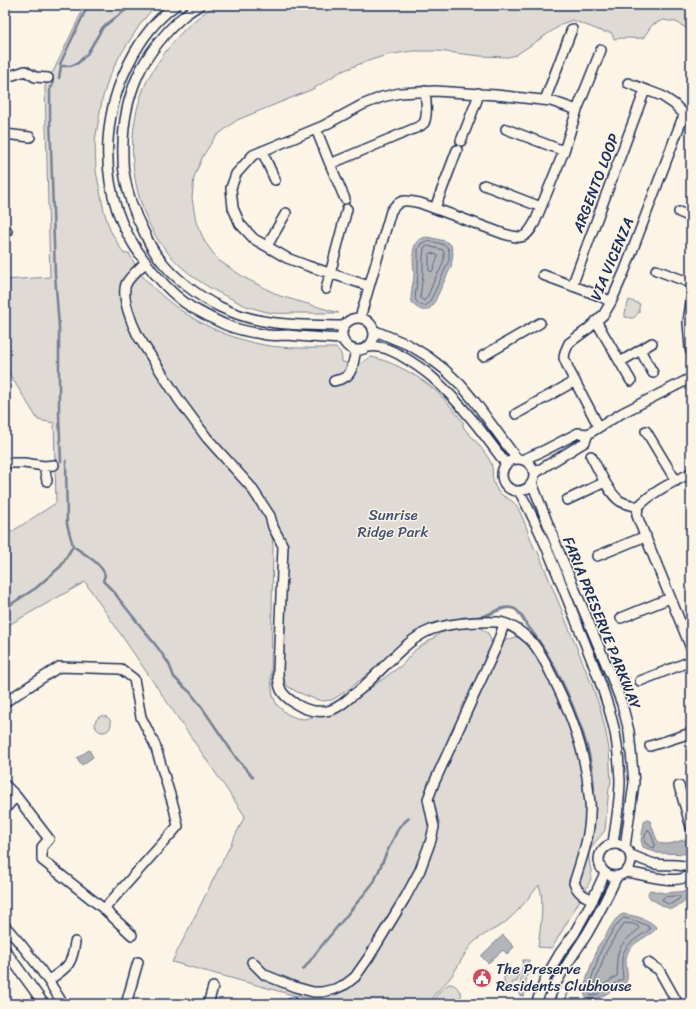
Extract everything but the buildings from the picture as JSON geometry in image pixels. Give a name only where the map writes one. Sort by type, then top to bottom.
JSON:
[{"type":"street","points":[[176,5],[170,9],[146,35],[133,54],[122,76],[113,104],[109,130],[108,157],[111,185],[117,210],[127,232],[153,273],[171,291],[190,306],[227,325],[267,335],[342,339]]},
{"type":"street","points":[[200,5],[184,15],[164,36],[150,54],[138,74],[130,97],[125,121],[123,171],[128,195],[136,218],[159,258],[192,290],[220,307],[244,316],[272,323],[289,325],[344,326]]},
{"type":"street","points":[[545,100],[572,29]]},
{"type":"street","points":[[360,318],[391,211],[394,205],[400,201],[407,200],[420,203],[514,237],[526,236],[530,232],[564,151],[577,110],[601,50]]},
{"type":"street","points":[[5,76],[10,76],[25,71],[35,77],[48,78]]},
{"type":"street","points":[[628,83],[662,96],[688,113]]},
{"type":"street","name":"ARGENTO LOOP","points":[[572,286],[645,90]]},
{"type":"street","points":[[330,164],[423,124],[426,119],[425,91]]},
{"type":"street","points":[[369,286],[330,274],[288,258],[254,239],[240,224],[233,208],[231,188],[236,174],[253,155],[316,129],[362,105],[382,97],[400,93],[435,91],[478,93],[551,101],[577,110]]},
{"type":"street","points":[[461,140],[477,100],[478,93]]},
{"type":"street","name":"VIA VICENZA","points":[[599,427],[564,358],[566,348],[604,314],[611,302],[618,288],[681,122],[688,113]]},
{"type":"street","points":[[316,129],[345,199]]},
{"type":"street","points":[[506,129],[564,151]]},
{"type":"street","points":[[5,134],[30,137]]},
{"type":"street","points":[[435,208],[457,150]]},
{"type":"street","points":[[262,151],[274,180]]},
{"type":"street","points":[[484,185],[541,207]]},
{"type":"street","points":[[326,289],[347,209]]},
{"type":"street","points":[[679,212],[691,217]]},
{"type":"street","points":[[267,246],[286,213]]},
{"type":"street","points":[[146,262],[127,283],[125,290],[132,325],[179,400],[207,438],[251,487],[270,516],[273,527],[283,546],[278,662],[278,682],[281,691],[288,699],[310,710],[319,712],[332,710],[367,684],[403,648],[424,633],[438,627],[479,622],[499,622],[514,627],[530,640],[545,662],[561,693],[576,730],[585,762],[589,787],[590,812],[586,844],[574,883],[576,889],[582,895],[593,900]]},
{"type":"street","points":[[656,270],[691,283]]},
{"type":"street","points":[[543,275],[600,296],[611,302]]},
{"type":"street","points":[[691,302],[691,352]]},
{"type":"street","points":[[368,347],[373,339],[373,330],[368,322],[360,318],[347,322],[344,326],[342,334],[342,339],[346,345],[356,350],[368,347],[379,347],[396,353],[415,363],[448,393],[486,437],[506,464]]},
{"type":"street","points":[[596,321],[631,381]]},
{"type":"street","points":[[483,356],[540,323]]},
{"type":"street","points":[[373,330],[427,356],[444,369],[461,385],[520,459],[531,465],[534,469],[533,479]]},
{"type":"street","points":[[620,362],[652,343]]},
{"type":"street","points":[[334,381],[343,379],[348,375],[356,350]]},
{"type":"street","points":[[640,350],[653,373]]},
{"type":"street","points":[[588,434],[578,433],[543,451],[510,461],[503,469],[502,474],[505,484],[514,490],[524,490],[544,467],[585,442],[588,434],[622,413],[691,378]]},
{"type":"street","points":[[516,414],[575,381]]},
{"type":"street","points":[[646,431],[676,481]]},
{"type":"street","points":[[591,456],[614,496],[621,501],[638,507]]},
{"type":"street","points":[[5,463],[24,463],[44,466],[54,465]]},
{"type":"street","points":[[44,466],[47,481]]},
{"type":"street","points":[[691,473],[651,495],[638,507],[639,522],[691,648]]},
{"type":"street","name":"FARIA PRESERVE PARKWAY","points":[[533,479],[557,547],[622,704],[629,731],[634,783],[625,847]]},
{"type":"street","points":[[567,500],[605,482]]},
{"type":"street","name":"FARIA PRESERVE PARKWAY","points":[[519,491],[531,512],[545,543],[595,668],[614,729],[620,781],[618,811],[613,843]]},
{"type":"street","points":[[597,556],[646,536]]},
{"type":"street","points":[[621,618],[670,598]]},
{"type":"street","points":[[252,962],[265,975],[313,992],[336,989],[355,977],[397,911],[420,870],[434,827],[428,799],[497,645],[504,624]]},
{"type":"street","points":[[640,681],[691,662]]},
{"type":"street","points":[[5,702],[59,667],[121,669],[134,680],[142,717],[155,745],[178,826],[104,909]]},
{"type":"street","points":[[650,746],[691,733]]},
{"type":"street","points":[[5,785],[16,796],[49,839],[42,847],[42,860],[104,909],[132,935]]},
{"type":"street","points":[[679,786],[688,806],[691,827]]},
{"type":"street","points":[[5,799],[16,796]]},
{"type":"street","points":[[5,808],[16,796]]},
{"type":"street","points":[[548,1004],[560,976],[621,874],[629,869],[631,864],[631,855],[629,850],[625,847],[617,843],[613,843],[603,848],[598,858],[599,864],[601,869],[608,875],[621,874],[635,873],[679,880],[691,875]]},
{"type":"street","points":[[631,855],[655,864],[688,866],[691,868]]},
{"type":"street","points":[[536,1004],[546,977],[560,953],[574,934],[593,900],[605,873]]},
{"type":"street","points":[[5,926],[36,962],[49,980],[63,1004]]},
{"type":"street","points":[[49,980],[64,970],[69,964],[73,956],[75,942]]},
{"type":"street","points":[[5,950],[44,1004]]},
{"type":"street","points":[[126,1004],[138,962]]},
{"type":"street","points":[[648,963],[659,970],[678,1004]]},
{"type":"street","points":[[208,1004],[213,986]]},
{"type":"green space","points":[[85,5],[156,5],[141,23],[119,57],[109,77],[102,100],[95,141],[96,171],[104,211],[110,230],[124,254],[129,253],[136,267],[125,281],[130,328],[265,511],[271,527],[273,546],[271,680],[273,696],[277,705],[287,714],[296,718],[304,719],[333,712],[354,700],[402,665],[415,650],[440,633],[454,629],[479,627],[488,633],[492,648],[516,637],[522,638],[536,651],[560,697],[579,750],[588,807],[585,832],[573,890],[575,895],[580,900],[552,948],[538,947],[542,907],[542,898],[539,885],[508,920],[472,944],[450,978],[433,996],[430,1004],[326,1004],[172,962],[245,816],[85,582],[5,627],[5,536],[56,503],[54,423],[38,420],[9,373],[5,371],[5,280],[50,277],[45,87],[48,78],[54,70]]},
{"type":"green space","points":[[215,5],[691,5],[691,31],[676,22],[663,20],[652,25],[643,38],[614,39],[611,32],[604,32],[572,20],[564,23],[516,55],[508,57],[480,56],[438,51],[413,51],[387,55],[340,72],[313,89],[237,120],[215,137],[203,156],[194,177],[192,198],[196,222],[205,242],[218,260],[245,278],[280,296],[339,313],[276,313],[249,307],[219,293],[198,280],[178,264],[155,235],[146,217],[135,180],[133,140],[135,120],[139,101],[149,76],[158,62],[188,26]]},
{"type":"green space","name":"Sunrise Ridge Park","points":[[139,272],[151,286],[180,309],[195,319],[229,335],[264,345],[299,348],[335,348],[339,350],[341,354],[342,362],[358,365],[371,357],[389,362],[418,377],[426,383],[447,402],[463,422],[464,428],[482,449],[491,463],[493,479],[497,490],[516,505],[521,515],[534,548],[538,552],[600,708],[609,749],[611,783],[609,788],[605,830],[590,850],[589,857],[591,878],[585,891],[582,890],[578,883],[591,841],[585,749],[575,716],[562,685],[519,614],[515,610],[508,609],[500,611],[484,618],[408,641],[348,690],[332,700],[323,701],[315,699],[297,692],[287,686],[282,669],[285,623],[286,543],[167,376],[136,327],[128,291],[133,278]]},
{"type":"green space","points":[[629,300],[640,304],[639,312],[633,318],[625,317]]},
{"type":"green space","points":[[100,716],[106,716],[111,721],[109,730],[106,732],[100,732],[95,727],[95,721]]},
{"type":"green space","points":[[523,960],[529,960],[524,996],[519,995]]},
{"type":"green space","points":[[512,969],[519,973],[517,982],[513,982],[511,987],[504,985],[504,977]]},
{"type":"green space","points":[[449,984],[456,986],[462,995],[459,999],[449,1004],[433,1004],[439,992]]},
{"type":"water","points":[[427,237],[445,241],[451,245],[453,253],[451,267],[433,305],[431,308],[422,310],[411,301],[414,276],[413,254],[416,243]]},
{"type":"water","points":[[89,750],[93,757],[82,765],[77,758]]},
{"type":"water","points":[[645,820],[650,821],[659,843],[668,844],[683,840],[691,840],[691,854],[657,853],[643,847],[641,840]]},
{"type":"water","points":[[650,890],[664,893],[691,891],[691,897],[673,909],[670,909],[651,899],[648,894]]},
{"type":"water","points":[[623,914],[650,922],[657,928],[632,946],[629,951],[626,963],[626,982],[603,996],[590,1000],[586,998],[585,988],[597,948],[615,920]]},
{"type":"water","points":[[503,935],[514,947],[507,954],[503,950],[488,963],[481,956]]},
{"type":"waterway","points":[[60,64],[88,5]]},
{"type":"waterway","points":[[59,78],[61,66],[70,66],[78,63],[87,54],[103,27],[131,6]]},
{"type":"waterway","points":[[53,80],[52,87],[50,87],[50,116],[55,274],[59,327]]},
{"type":"waterway","points":[[59,328],[59,414],[61,461]]},
{"type":"waterway","points":[[5,608],[36,588],[61,566],[73,546],[67,524],[66,461]]},
{"type":"waterway","points":[[73,546],[92,559],[100,567],[105,575],[103,581],[115,593],[158,648],[169,664],[174,677],[190,692],[237,759],[253,777]]},
{"type":"waterway","points":[[462,618],[480,617],[503,608],[515,609],[521,614],[550,658],[562,681],[581,728],[592,770],[594,789]]},
{"type":"waterway","points":[[303,970],[374,882],[399,827],[409,818]]},
{"type":"waterway","points":[[564,1004],[569,988]]},
{"type":"place","name":"The Preserve Residents Clubhouse","points":[[482,978]]}]
